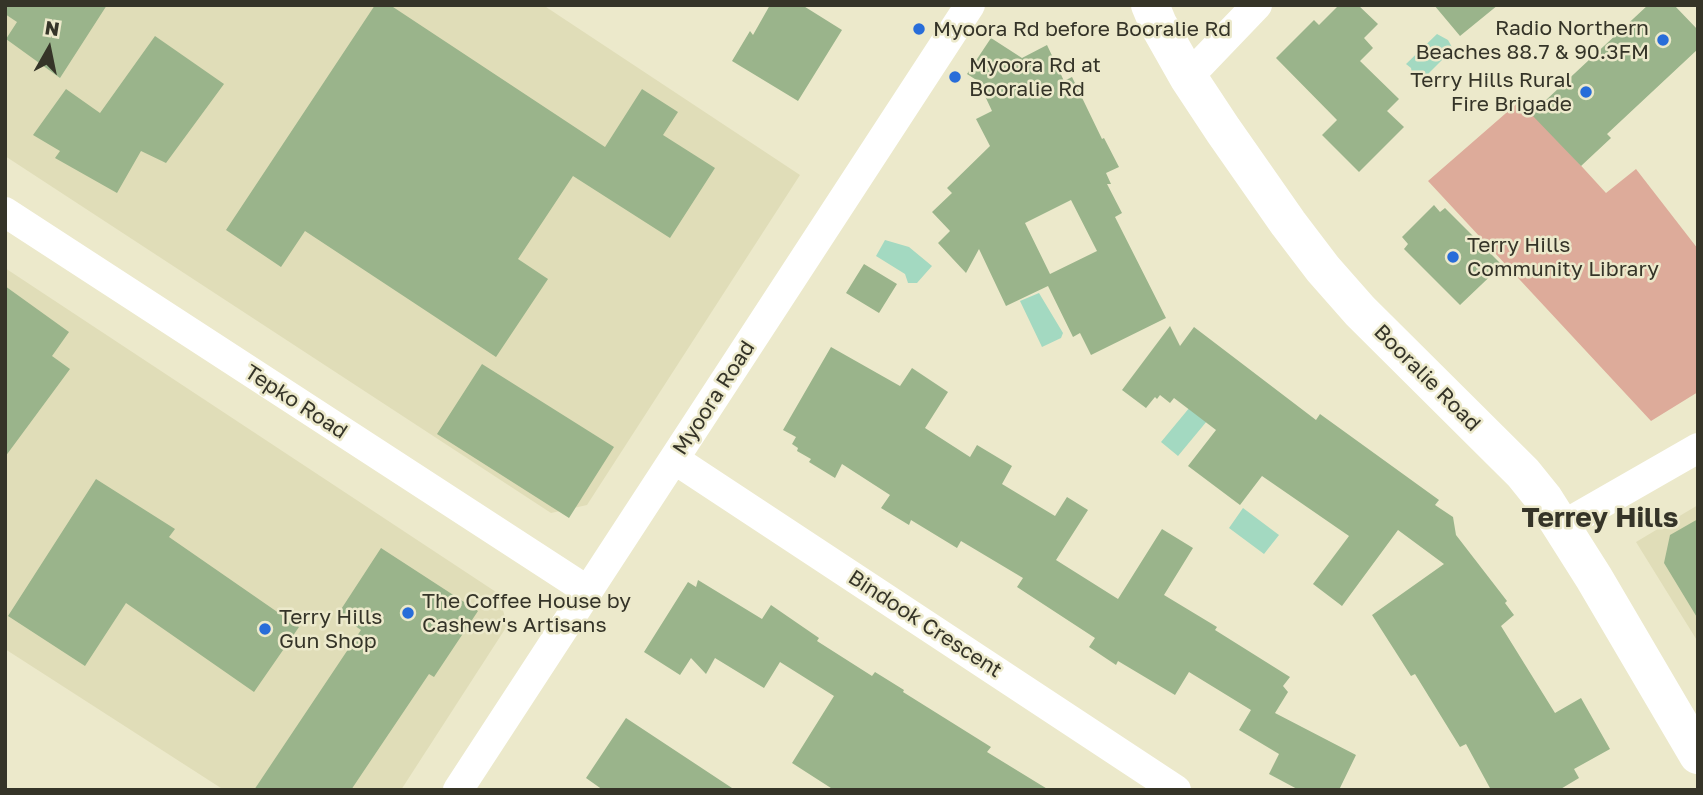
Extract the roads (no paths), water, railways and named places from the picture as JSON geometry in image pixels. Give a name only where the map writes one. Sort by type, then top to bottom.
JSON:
[{"type":"street","name":"Myoora Road","points":[[458,790],[970,5]]},
{"type":"street","name":"Booralie Road","points":[[1150,5],[1188,77],[1287,223],[1323,269],[1360,311],[1523,473],[1544,499],[1698,755]]},
{"type":"street","points":[[1188,77],[1257,5]]},
{"type":"street","name":"Tepko Road","points":[[5,212],[588,591]]},
{"type":"street","points":[[1562,526],[1698,448]]},
{"type":"street","name":"Bindook Crescent","points":[[674,459],[1176,790]]},
{"type":"place","name":"Myoora Rd before Booralie Rd","points":[[919,29]]},
{"type":"place","name":"Radio Northern Beaches 88.7 & 90.3FM","points":[[1663,40]]},
{"type":"place","name":"Myoora Rd at Booralie Rd","points":[[955,77]]},
{"type":"place","name":"Terry Hills Rural Fire Brigade","points":[[1586,92]]},
{"type":"place","name":"Terry Hills Community Library","points":[[1453,257]]},
{"type":"place","name":"The Coffee House by Cashew's Artisans","points":[[408,613]]},
{"type":"place","name":"Terry Hills Gun Shop","points":[[265,629]]},
{"type":"district","name":"Terrey Hills","points":[[1600,518]]}]
